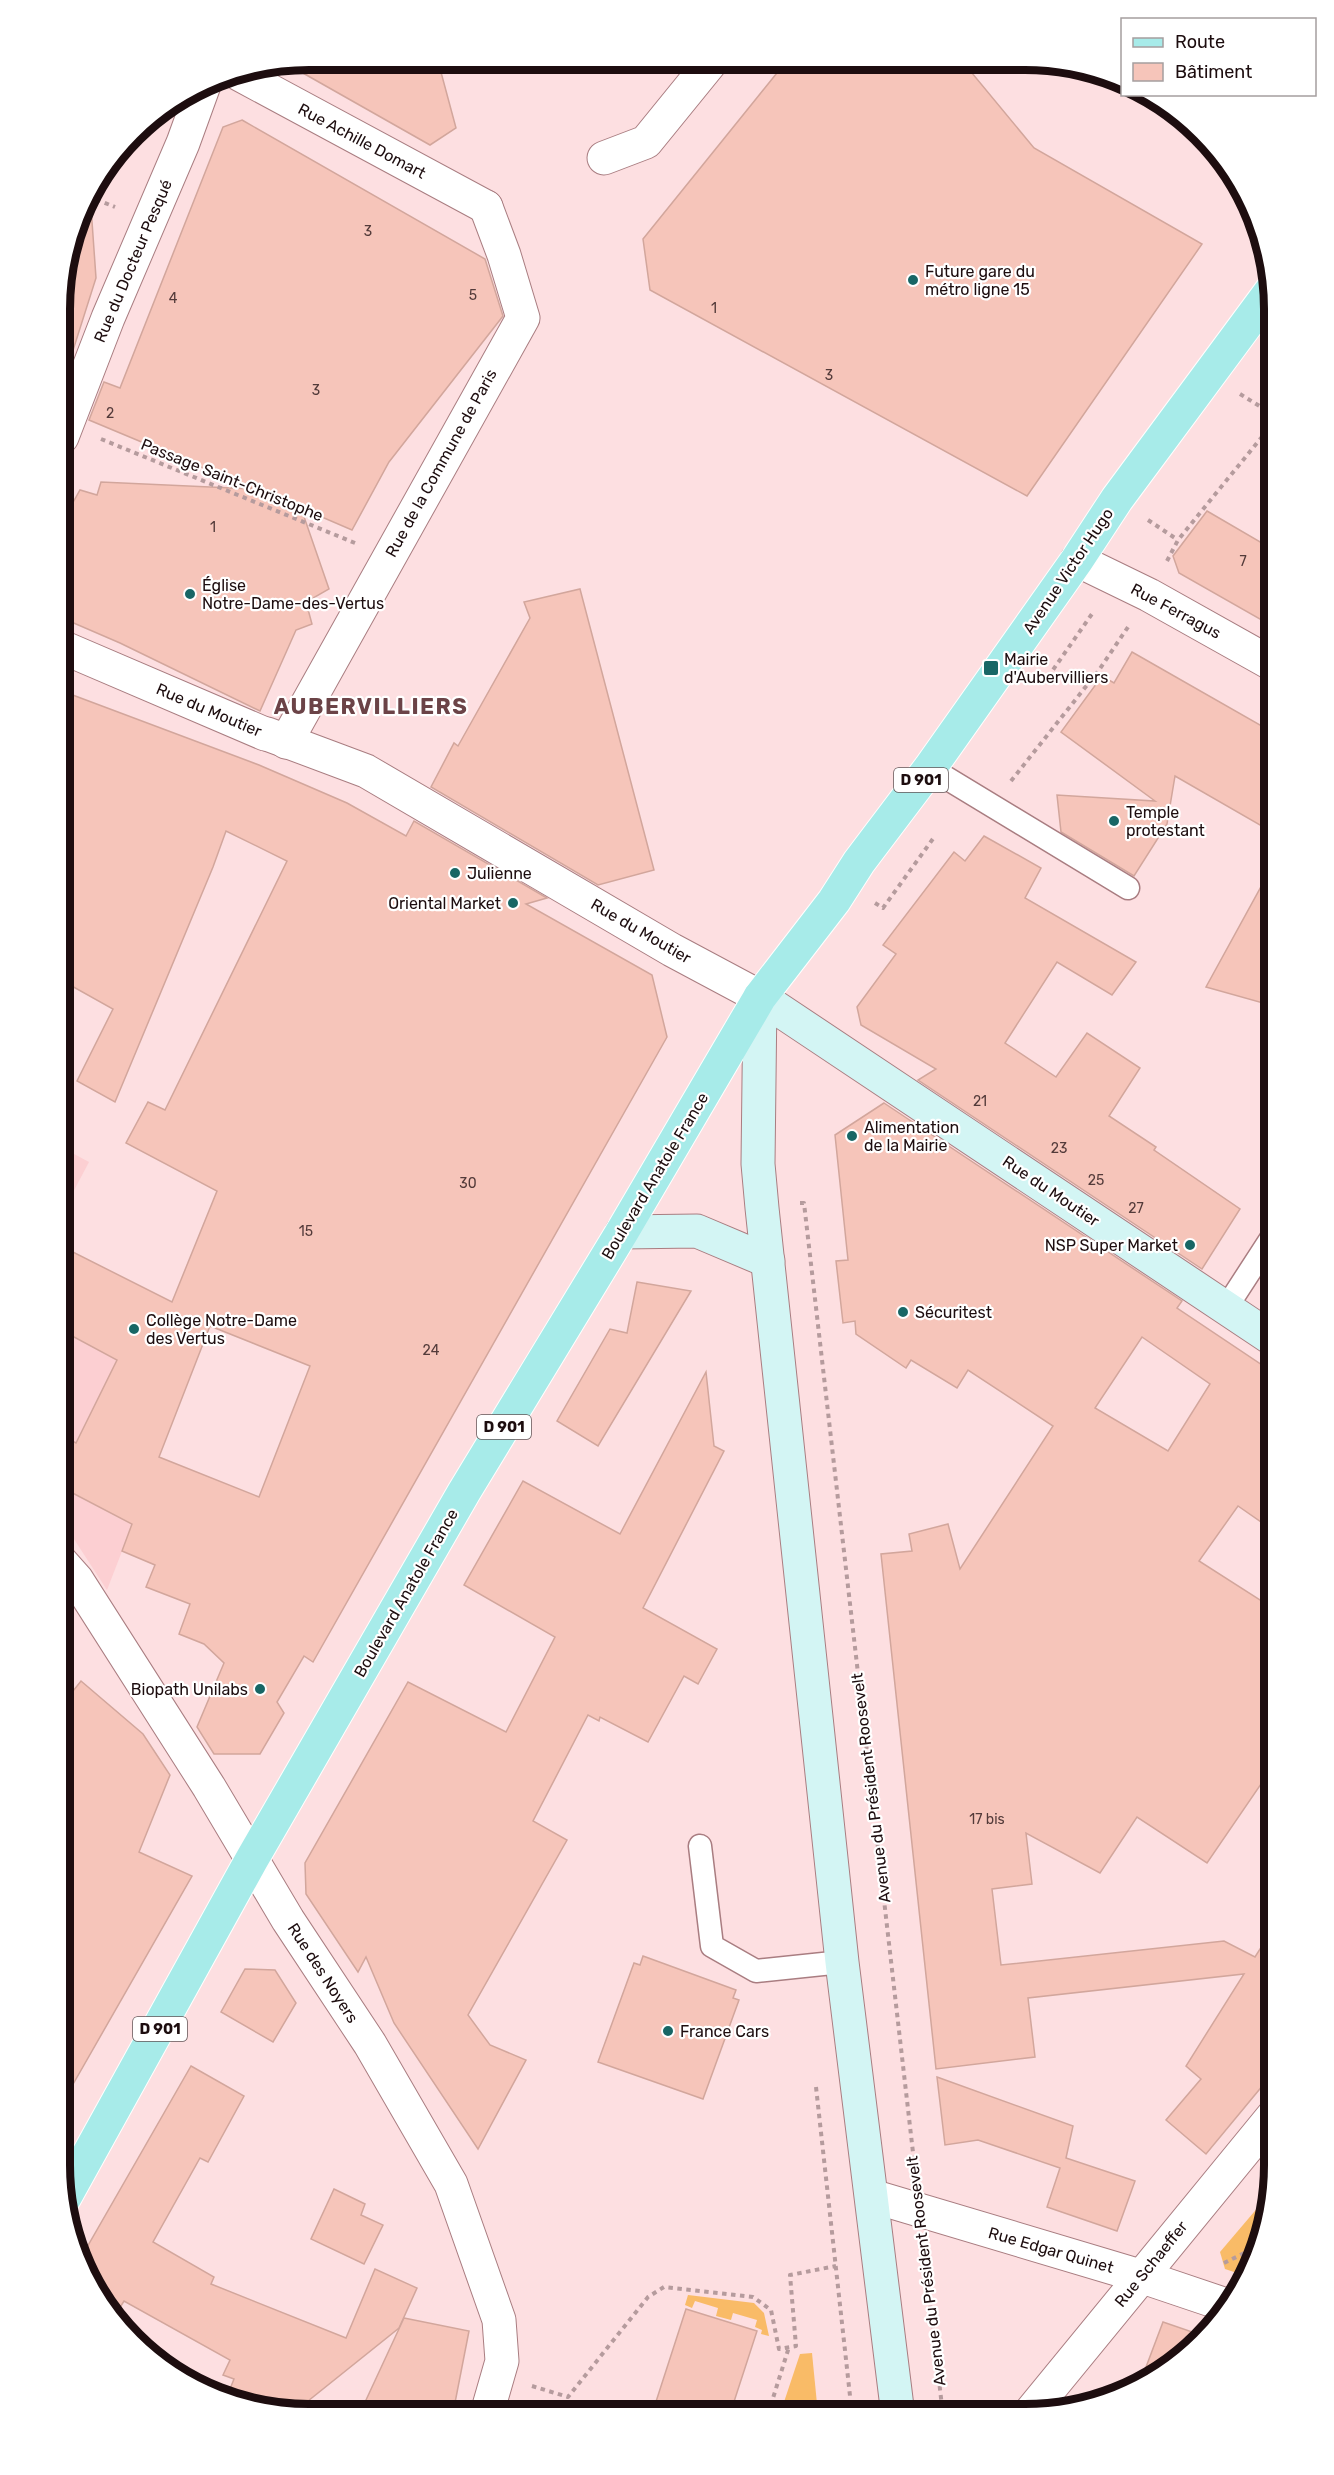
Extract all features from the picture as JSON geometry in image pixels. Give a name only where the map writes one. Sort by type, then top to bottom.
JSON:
[{"type":"main road","name":"Avenue Victor Hugo","points":[[760,997],[834,901],[859,862],[930,768],[1077,560],[1116,499],[1263,295]]},
{"type":"main road","points":[[760,997],[758,1164],[762,1208],[842,1962],[897,2404]]},
{"type":"main road","name":"Boulevard Anatole France","points":[[71,2185],[252,1859],[464,1492],[622,1232],[760,997]]},
{"type":"main road","name":"Rue du Moutier","points":[[760,997],[1264,1333]]},
{"type":"main road","points":[[622,1232],[697,1231],[768,1261]]},
{"type":"street","points":[[604,158],[646,142],[704,71]]},
{"type":"street","name":"Rue Achille Domart","points":[[248,79],[486,207]]},
{"type":"street","name":"Rue du Docteur Pesqué","points":[[70,416],[108,318],[183,143],[200,97]]},
{"type":"street","name":"Rue de la Commune de Paris","points":[[276,738],[389,557],[522,318],[504,255],[486,207]]},
{"type":"street","name":"Rue Ferragus","points":[[1077,560],[1149,595],[1264,659]]},
{"type":"street","name":"Rue du Moutier","points":[[70,650],[276,738],[366,771],[672,950],[760,997]]},
{"type":"street","name":"Rue des Noyers","points":[[70,1572],[209,1786],[288,1920],[370,2044],[451,2184],[499,2320],[502,2361],[490,2404]]},
{"type":"street","name":"Rue Schaeffer","points":[[1037,2404],[1264,2128]]},
{"type":"street","name":"Rue Edgar Quinet","points":[[872,2196],[1140,2276],[1220,2303]]},
{"type":"lane","points":[[930,768],[1128,888]]},
{"type":"lane","points":[[1226,1308],[1264,1249]]},
{"type":"lane","points":[[700,1846],[712,1946],[756,1971],[842,1962]]},
{"type":"path","name":"Passage Saint-Christophe","points":[[70,433],[389,557]]},
{"type":"path","points":[[1048,677],[1086,625]]},
{"type":"path","points":[[900,884],[935,836]]},
{"type":"path","name":"Avenue du Président Roosevelt","points":[[762,1208],[804,1203],[942,2404]]},
{"type":"path","points":[[498,2375],[568,2397],[648,2296],[664,2287],[753,2297],[771,2310],[779,2349],[795,2346],[790,2275],[836,2266]]},
{"type":"path","points":[[771,2404],[789,2347]]},
{"type":"shaded area","points":[[70,1152],[89,1162],[70,1198]]},
{"type":"shaded area","points":[[70,1251],[193,1313],[189,1378],[107,1590],[70,1533]]},
{"type":"shaded area","points":[[1260,2205],[1251,2243],[1238,2273],[1225,2269],[1220,2252]]},
{"type":"shaded area","points":[[688,2295],[754,2303],[764,2313],[769,2336],[761,2334],[762,2330],[755,2327],[757,2320],[733,2313],[731,2320],[716,2316],[718,2308],[695,2301],[692,2308],[685,2305]]},
{"type":"shaded area","points":[[812,2353],[817,2404],[783,2404],[800,2354]]},
{"type":"shaded area","points":[[1094,2389],[1102,2392],[1089,2395]]},
{"type":"building","points":[[299,71],[441,71],[456,128],[430,145]]},
{"type":"building","name":"Future gare du métro ligne 15","points":[[779,71],[969,71],[1034,148],[1202,244],[1027,496],[650,290],[643,239]]},
{"type":"building","points":[[242,120],[485,259],[503,316],[389,462],[352,530],[301,508],[329,589],[306,602],[312,624],[296,630],[260,711],[120,643],[70,621],[70,509],[80,490],[97,495],[101,482],[254,489],[89,420],[104,382],[120,388],[223,127]]},
{"type":"building","points":[[91,212],[96,278],[70,360],[70,309],[75,263],[83,232]]},
{"type":"building","points":[[1207,511],[1264,544],[1264,621],[1179,573],[1173,556]]},
{"type":"building","points":[[580,589],[654,870],[598,885],[431,787],[454,743],[458,746],[530,618],[524,602]]},
{"type":"building","points":[[1132,652],[1264,727],[1264,827],[1175,776],[1167,824],[1134,876],[1061,832],[1057,795],[1155,801],[1061,732],[1102,676],[1114,683]]},
{"type":"building","points":[[70,694],[259,765],[347,803],[406,836],[414,821],[547,898],[526,904],[652,975],[667,1037],[313,1662],[304,1656],[277,1702],[284,1713],[260,1754],[214,1754],[197,1727],[224,1663],[204,1644],[179,1634],[190,1604],[146,1587],[155,1565],[122,1551],[132,1524],[70,1492],[70,1440],[76,1443],[117,1360],[70,1335],[70,1251],[172,1302],[217,1191],[126,1143],[148,1102],[165,1110],[287,861],[226,831],[115,1102],[77,1081],[113,1009],[70,985]],"holes":[[[210,1326],[310,1366],[259,1497],[159,1457]]]},
{"type":"building","points":[[984,836],[1041,868],[1025,898],[1136,962],[1112,995],[1057,962],[1005,1043],[1056,1077],[1087,1033],[1140,1068],[1109,1116],[1156,1147],[1154,1150],[1240,1209],[1202,1269],[918,1080],[936,1069],[861,1025],[857,1007],[896,954],[883,945],[954,852],[965,861]]},
{"type":"building","points":[[1264,881],[1264,1003],[1206,987]]},
{"type":"building","points":[[884,1103],[1182,1301],[1177,1308],[1264,1366],[1264,1524],[1238,1506],[1199,1561],[1264,1603],[1264,1780],[1207,1863],[1137,1817],[1100,1873],[1026,1833],[1032,1884],[992,1889],[1001,1965],[1224,1941],[1255,1957],[1264,1943],[1264,2084],[1206,2154],[1166,2120],[1201,2079],[1186,2066],[1244,1974],[1028,1998],[1035,2057],[936,2069],[881,1554],[912,1551],[909,1534],[948,1524],[960,1569],[1053,1426],[968,1370],[957,1388],[911,1360],[906,1368],[856,1334],[855,1321],[843,1323],[836,1261],[848,1260],[835,1135]],"holes":[[[1142,1337],[1210,1384],[1168,1451],[1095,1408]]]},
{"type":"building","points":[[637,1282],[691,1291],[598,1446],[557,1421],[610,1329],[627,1333]]},
{"type":"building","points":[[706,1372],[714,1446],[724,1451],[643,1608],[717,1649],[698,1684],[684,1676],[648,1742],[600,1717],[599,1721],[588,1715],[533,1821],[567,1840],[468,2015],[490,2045],[526,2060],[478,2149],[394,2023],[366,1957],[358,1972],[306,1894],[305,1863],[408,1682],[506,1732],[555,1637],[464,1585],[523,1481],[620,1534]]},
{"type":"building","points":[[81,1681],[143,1734],[170,1775],[139,1852],[192,1876],[70,2090],[70,1695]]},
{"type":"building","name":"France Cars","points":[[643,1956],[736,1990],[733,1998],[739,2000],[703,2099],[598,2062],[634,1963],[640,1965]]},
{"type":"building","points":[[245,1969],[275,1970],[296,2003],[273,2042],[221,2012]]},
{"type":"building","points":[[191,2066],[244,2096],[208,2162],[200,2158],[153,2242],[214,2277],[211,2284],[346,2338],[375,2269],[417,2288],[399,2328],[304,2404],[293,2404],[263,2400],[229,2391],[234,2379],[223,2375],[230,2360],[124,2301],[119,2309],[102,2285],[86,2249]]},
{"type":"building","points":[[937,2077],[1073,2126],[1066,2158],[1135,2181],[1117,2231],[1047,2207],[1060,2168],[978,2140],[945,2145]]},
{"type":"building","points":[[334,2189],[365,2204],[361,2215],[383,2225],[364,2264],[311,2239]]},
{"type":"building","points":[[686,2309],[757,2331],[733,2404],[655,2404]]},
{"type":"building","points":[[404,2318],[469,2331],[455,2404],[364,2404]]},
{"type":"building","points":[[1163,2322],[1196,2333],[1170,2355],[1144,2373]]},
{"type":"place","name":"Future gare du métro ligne 15","points":[[913,280]]},
{"type":"place","name":"Église Notre-Dame-des-Vertus","points":[[190,594]]},
{"type":"place","name":"Mairie d'Aubervilliers","points":[[991,668]]},
{"type":"place","name":"Temple protestant","points":[[1114,821]]},
{"type":"place","name":"Julienne","points":[[455,873]]},
{"type":"place","name":"Oriental Market","points":[[513,903]]},
{"type":"place","name":"Alimentation de la Mairie","points":[[852,1136]]},
{"type":"place","name":"NSP Super Market","points":[[1190,1245]]},
{"type":"place","name":"Sécuritest","points":[[903,1312]]},
{"type":"place","name":"Collège Notre-Dame des Vertus","points":[[134,1329]]},
{"type":"place","name":"Biopath Unilabs","points":[[260,1689]]},
{"type":"place","name":"France Cars","points":[[668,2031]]},
{"type":"district","name":"AUBERVILLIERS","points":[[371,706]]}]
